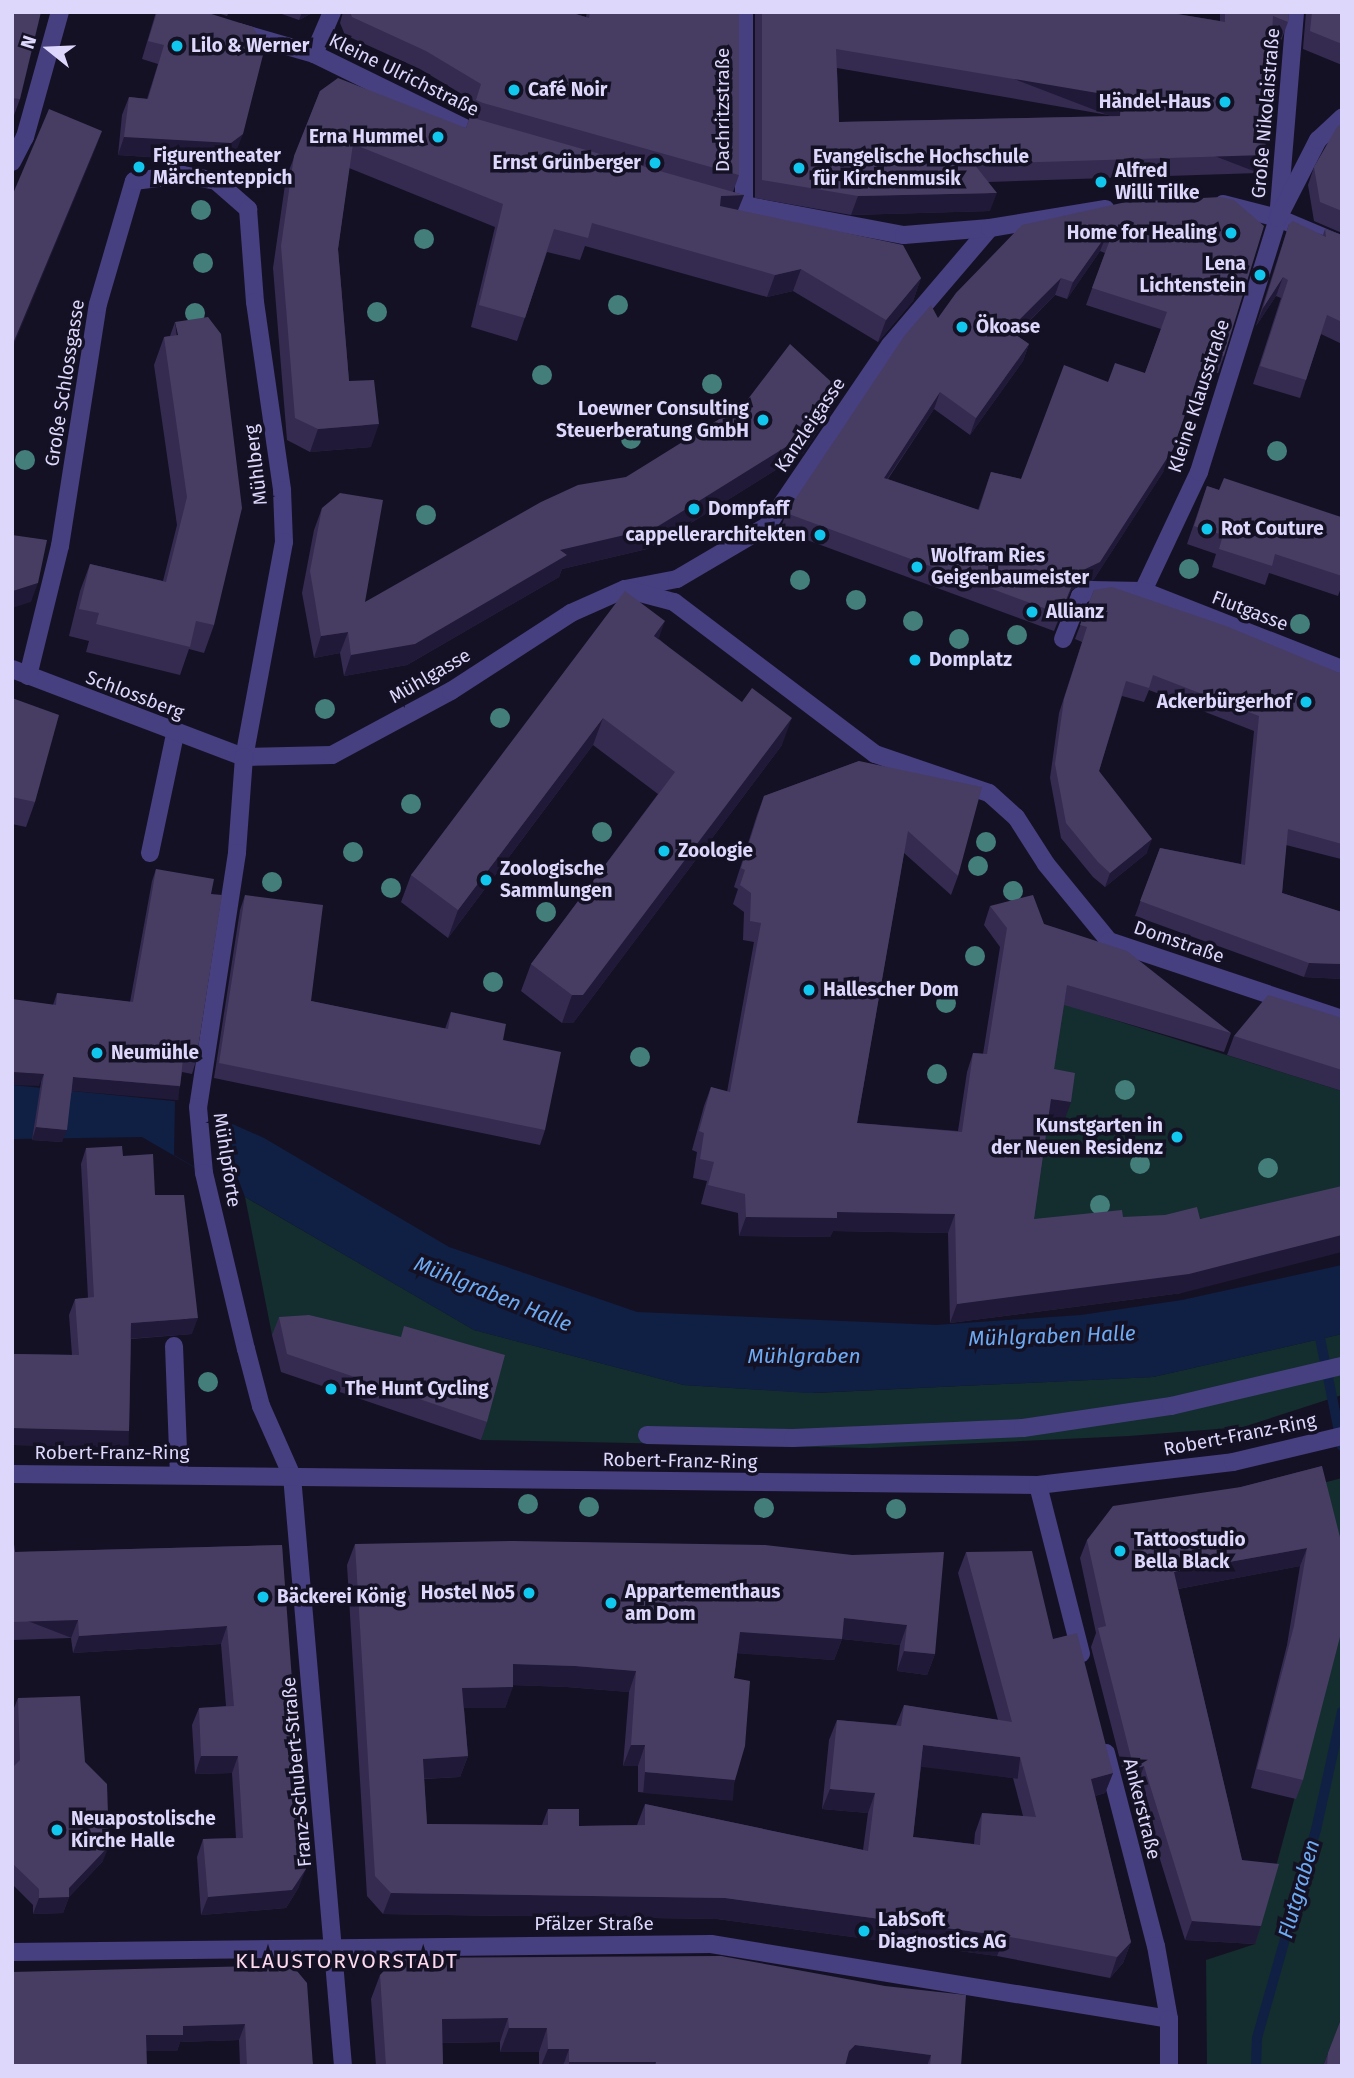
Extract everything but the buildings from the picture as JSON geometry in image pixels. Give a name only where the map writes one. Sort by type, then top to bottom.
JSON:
[{"type":"street","points":[[12,162],[25,137],[60,12]]},
{"type":"street","points":[[314,54],[332,12]]},
{"type":"street","name":"Dachritzstraße","points":[[744,12],[744,208]]},
{"type":"street","name":"Große Nikolaistraße","points":[[1278,218],[1295,12]]},
{"type":"street","name":"Kleine Ulrichstraße","points":[[225,28],[314,54],[472,132],[498,139]]},
{"type":"street","name":"Kleine Klausstraße","points":[[1143,591],[1199,472],[1278,218],[1318,140],[1342,118]]},
{"type":"street","name":"Große Schlossgasse","points":[[20,672],[60,546],[98,304],[134,181],[183,175],[216,181]]},
{"type":"street","name":"Mühlberg","points":[[216,181],[248,209],[255,302],[282,490],[284,542],[244,757]]},
{"type":"street","points":[[705,197],[744,208],[904,235],[990,228],[1125,207]]},
{"type":"street","points":[[1203,202],[1278,218],[1342,245]]},
{"type":"street","name":"Kanzleigasse","points":[[625,589],[677,579],[767,526],[890,345],[990,228]]},
{"type":"street","name":"Mühlgasse","points":[[244,757],[332,755],[451,691],[571,613],[625,589]]},
{"type":"street","name":"Domstraße","points":[[625,589],[674,602],[875,754],[989,793],[1016,817],[1046,864],[1109,941],[1342,1019]]},
{"type":"street","points":[[1063,639],[1080,596],[1091,590],[1143,591]]},
{"type":"street","name":"Flutgasse","points":[[1143,591],[1342,669]]},
{"type":"street","name":"Schlossberg","points":[[20,672],[175,734],[244,757]]},
{"type":"street","points":[[150,853],[175,734]]},
{"type":"street","name":"Mühlpforte","points":[[244,757],[237,853],[198,1107],[204,1173],[261,1406],[292,1476]]},
{"type":"street","points":[[174,1346],[179,1474]]},
{"type":"street","points":[[647,1435],[793,1438],[1023,1428],[1171,1406],[1342,1366]]},
{"type":"street","name":"Robert-Franz-Ring","points":[[12,1474],[1038,1485],[1233,1462],[1342,1436]]},
{"type":"street","name":"Franz-Schubert-Straße","points":[[292,1476],[343,2066]]},
{"type":"street","points":[[1038,1485],[1084,1666]]},
{"type":"street","name":"Ankerstraße","points":[[1101,1733],[1156,1946],[1169,2019],[1169,2066]]},
{"type":"street","name":"Pfälzer Straße","points":[[12,1952],[334,1946],[711,1944],[1169,2019]]},
{"type":"green space","points":[[1060,1003],[1342,1091],[1342,1203],[1027,1238]]},
{"type":"green space","points":[[245,1197],[474,1330],[684,1385],[814,1393],[1153,1377],[1342,1334],[1342,1395],[1243,1427],[1129,1436],[870,1448],[481,1440],[498,1373],[272,1335]]},
{"type":"green space","points":[[1342,1478],[1342,2018],[1323,2066],[1207,2066],[1206,1960],[1255,1944],[1333,1656],[1315,1485]]},
{"type":"water","name":"Mühlgraben","points":[[12,1085],[183,1102],[264,1138],[449,1247],[637,1312],[936,1325],[1081,1315],[1182,1300],[1342,1265],[1342,1334],[1153,1377],[810,1393],[684,1385],[474,1330],[142,1137],[12,1139]]},
{"type":"pier","points":[[175,1099],[228,1119],[234,1168],[245,1197],[174,1155]]},
{"type":"waterway","name":"Flutgraben","points":[[1320,1338],[1342,1446]]},
{"type":"waterway","name":"Flutgraben","points":[[1256,2066],[1257,2038],[1316,1830],[1342,1712]]},
{"type":"place","name":"Lilo & Werner","points":[[177,46]]},
{"type":"place","name":"Café Noir","points":[[514,90]]},
{"type":"place","name":"Händel-Haus","points":[[1225,102]]},
{"type":"place","name":"Erna Hummel","points":[[438,137]]},
{"type":"place","name":"Ernst Grünberger","points":[[655,163]]},
{"type":"place","name":"Figurentheater Märchenteppich","points":[[139,167]]},
{"type":"place","name":"Evangelische Hochschule für Kirchenmusik","points":[[799,168]]},
{"type":"place","name":"Alfred Willi Tilke","points":[[1101,182]]},
{"type":"place","name":"Home for Healing","points":[[1231,233]]},
{"type":"place","name":"Lena Lichtenstein","points":[[1260,275]]},
{"type":"place","name":"Ökoase","points":[[962,327]]},
{"type":"place","name":"Loewner Consulting Steuerberatung GmbH","points":[[763,420]]},
{"type":"place","name":"Dompfaff","points":[[694,509]]},
{"type":"place","name":"Rot Couture","points":[[1207,529]]},
{"type":"place","name":"cappellerarchitekten","points":[[820,535]]},
{"type":"place","name":"Wolfram Ries Geigenbaumeister","points":[[917,567]]},
{"type":"place","name":"Allianz","points":[[1032,612]]},
{"type":"place","name":"Domplatz","points":[[915,660]]},
{"type":"place","name":"Ackerbürgerhof","points":[[1306,702]]},
{"type":"place","name":"Zoologie","points":[[664,851]]},
{"type":"place","name":"Zoologische Sammlungen","points":[[486,880]]},
{"type":"place","name":"Hallescher Dom","points":[[809,990]]},
{"type":"place","name":"Neumühle","points":[[97,1053]]},
{"type":"place","name":"Kunstgarten in der Neuen Residenz","points":[[1177,1137]]},
{"type":"place","name":"The Hunt Cycling","points":[[331,1389]]},
{"type":"place","name":"Tattoostudio Bella Black","points":[[1120,1551]]},
{"type":"place","name":"Hostel No5","points":[[529,1593]]},
{"type":"place","name":"Bäckerei König","points":[[263,1597]]},
{"type":"place","name":"Appartementhaus am Dom","points":[[611,1603]]},
{"type":"place","name":"Neuapostolische Kirche Halle","points":[[57,1830]]},
{"type":"place","name":"LabSoft Diagnostics AG","points":[[864,1931]]},
{"type":"district","name":"KLAUSTORVORSTADT","points":[[347,1961]]},
{"type":"water label","name":"Mühlgraben Halle","points":[[493,1294]]},
{"type":"water label","name":"Mühlgraben Halle","points":[[1052,1336]]}]
